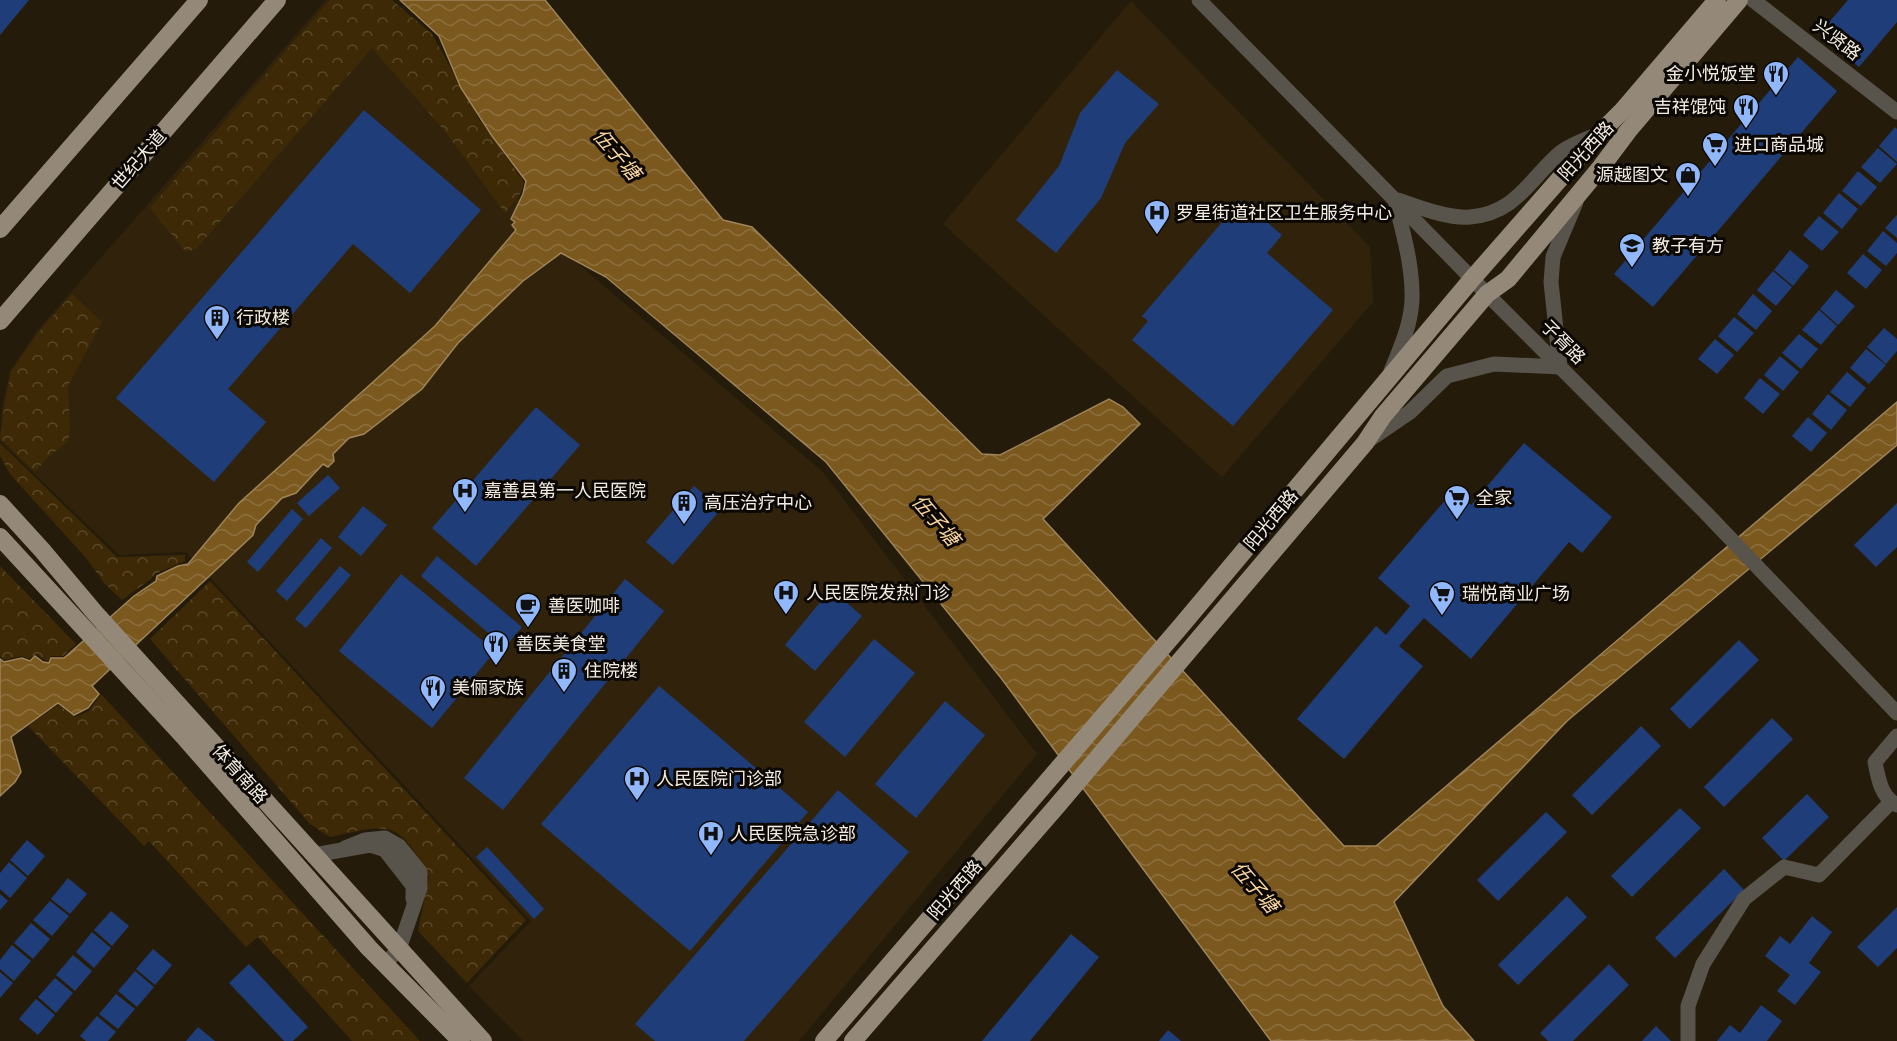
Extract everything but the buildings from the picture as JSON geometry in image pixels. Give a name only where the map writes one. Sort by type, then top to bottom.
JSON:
[{"type":"main road","points":[[0,229],[199,0]]},
{"type":"main road","name":"世纪大道","points":[[0,321],[277,0]]},
{"type":"main road","name":"阳光西路","points":[[824,1041],[1041,791],[1472,279],[1623,110],[1717,0]]},
{"type":"main road","name":"阳光西路","points":[[853,1041],[1056,807],[1365,443],[1383,416],[1487,294],[1508,279],[1738,0]]},
{"type":"main road","points":[[0,492],[20,525]]},
{"type":"main road","name":"体育南路","points":[[0,504],[20,525],[88,620]]},
{"type":"main road","name":"体育南路","points":[[0,537],[88,620],[314,855],[483,1041]]},
{"type":"main road","name":"体育南路","points":[[135,671],[385,964],[461,1041]]},
{"type":"street","name":"子胥路","points":[[1199,0],[1472,279],[1707,513],[1897,713]]},
{"type":"street","name":"兴贤路","points":[[1753,0],[1897,112]]},
{"type":"street","points":[[1387,381],[1405,336],[1412,302],[1410,264],[1395,200],[1437,212],[1468,217],[1496,211],[1521,195],[1562,152],[1600,134]]},
{"type":"street","points":[[1365,443],[1410,412],[1447,376],[1494,364],[1560,367],[1551,282],[1553,257],[1580,192]]},
{"type":"street","points":[[1688,1041],[1688,1006],[1703,964],[1744,899],[1784,867],[1819,874],[1894,803],[1879,784],[1875,762],[1897,736]]},
{"type":"street","points":[[314,855],[370,845],[386,850],[413,885],[413,909],[399,950],[385,964]]},
{"type":"shaded area","name":"嘉善县第一人民医院","points":[[326,0],[386,0],[435,40],[525,207],[556,245],[823,472],[1037,754],[799,1041],[523,1041],[469,986],[531,921],[186,552],[119,555],[0,441],[2,407],[10,371],[37,331]]},
{"type":"shaded area","name":"罗星街道社区卫生服务中心","points":[[1131,1],[1370,247],[1373,302],[1222,477],[943,224]]},
{"type":"green space","points":[[330,0],[392,0],[432,34],[479,119],[524,182],[521,193],[505,213],[444,130],[372,48],[196,249],[186,252],[150,208]]},
{"type":"green space","points":[[72,294],[102,322],[68,386],[70,430],[68,441],[46,459],[35,472],[0,438],[11,372],[38,333]]},
{"type":"green space","points":[[0,443],[117,557],[185,555],[185,561],[155,574],[122,600],[104,583],[87,559],[10,474],[0,456]]},
{"type":"green space","points":[[0,566],[76,644],[63,656],[51,656],[48,662],[36,654],[29,659],[22,656],[4,660],[0,656]]},
{"type":"green space","points":[[210,581],[526,920],[467,983],[418,931],[429,877],[406,841],[395,832],[380,829],[330,837],[310,824],[150,639]]},
{"type":"green space","points":[[101,694],[420,1041],[352,1041],[258,937],[246,947],[149,841],[144,846],[28,726],[58,705],[75,717],[89,711]]},
{"type":"water","name":"伍子塘","points":[[400,0],[545,0],[723,220],[752,227],[982,454],[1000,455],[1109,399],[1123,407],[1140,424],[1043,519],[1344,846],[1376,846],[1897,402],[1897,445],[1567,721],[1394,902],[1443,1006],[1474,1041],[1271,1041],[1001,678],[826,462],[606,277],[561,253],[523,281],[458,343],[422,389],[364,434],[349,438],[333,454],[334,461],[328,467],[323,464],[296,493],[282,498],[256,525],[253,535],[92,686],[99,694],[88,708],[74,715],[58,703],[11,737],[21,772],[15,782],[0,796],[0,659],[4,662],[22,658],[30,661],[35,656],[49,663],[51,658],[64,658],[134,596],[156,581],[157,576],[188,564],[239,503],[435,326],[516,230],[512,225],[515,222],[511,219],[523,194],[526,181],[492,136],[461,88],[439,36]]},
{"type":"place","name":"金小悦饭堂","points":[[1776,97]]},
{"type":"place","name":"吉祥馄饨","points":[[1746,130]]},
{"type":"place","name":"进口商品城","points":[[1715,168]]},
{"type":"place","name":"源越图文","points":[[1688,198]]},
{"type":"place","name":"罗星街道社区卫生服务中心","points":[[1157,236]]},
{"type":"place","name":"教子有方","points":[[1632,269]]},
{"type":"place","name":"行政楼","points":[[217,341]]},
{"type":"place","name":"嘉善县第一人民医院","points":[[465,514]]},
{"type":"place","name":"全家","points":[[1457,521]]},
{"type":"place","name":"高压治疗中心","points":[[684,526]]},
{"type":"place","name":"人民医院发热门诊","points":[[786,616]]},
{"type":"place","name":"瑞悦商业广场","points":[[1442,617]]},
{"type":"place","name":"善医咖啡","points":[[528,629]]},
{"type":"place","name":"善医美食堂","points":[[496,667]]},
{"type":"place","name":"住院楼","points":[[564,694]]},
{"type":"place","name":"美俪家族","points":[[433,711]]},
{"type":"place","name":"人民医院门诊部","points":[[637,802]]},
{"type":"place","name":"人民医院急诊部","points":[[711,857]]}]
